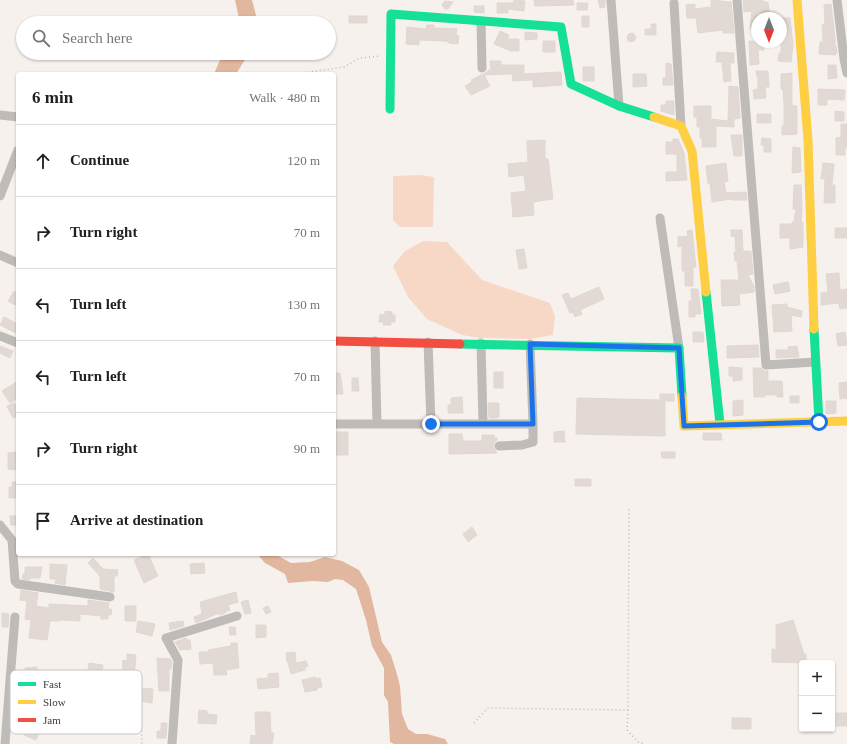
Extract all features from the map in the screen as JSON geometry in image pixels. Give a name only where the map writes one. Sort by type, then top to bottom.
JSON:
[{"type":"street","points":[[611,0],[619,106]]},
{"type":"street","points":[[738,0],[766,365],[815,362]]},
{"type":"street","points":[[797,0],[808,140],[815,362],[819,422]]},
{"type":"street","points":[[837,0],[847,73]]},
{"type":"street","points":[[674,3],[681,126],[692,151],[720,424]]},
{"type":"street","points":[[390,109],[391,14],[561,27],[571,84],[619,106],[681,126]]},
{"type":"street","points":[[481,21],[482,68]]},
{"type":"street","points":[[0,115],[16,117]]},
{"type":"street","points":[[0,196],[16,155]]},
{"type":"street","points":[[660,218],[679,348],[684,426],[847,421]]},
{"type":"street","points":[[0,255],[16,262]]},
{"type":"street","points":[[0,336],[16,342]]},
{"type":"street","points":[[336,340],[679,348]]},
{"type":"street","points":[[375,341],[377,424]]},
{"type":"street","points":[[428,342],[431,424]]},
{"type":"street","points":[[481,343],[483,424]]},
{"type":"street","points":[[499,446],[522,445],[533,442],[530,344]]},
{"type":"street","points":[[336,424],[533,424]]},
{"type":"street","points":[[0,525],[12,540],[15,581],[18,584],[110,597]]},
{"type":"street","points":[[172,744],[178,660],[166,638],[237,616]]},
{"type":"street","points":[[11,670],[15,617]]},
{"type":"street","points":[[5,744],[10,680]]},
{"type":"path","points":[[310,72],[344,67],[360,58],[383,56],[391,52]]},
{"type":"path","points":[[629,509],[627,730],[638,742],[645,744]]},
{"type":"path","points":[[474,723],[488,708],[628,710]]},
{"type":"path","points":[[142,734],[142,744]]},
{"type":"shaded area","points":[[235,0],[252,0],[256,16],[238,16]]},
{"type":"shaded area","points":[[220,60],[245,60],[237,72],[215,72]]},
{"type":"shaded area","points":[[420,175],[434,177],[433,227],[400,227],[393,220],[393,176]]},
{"type":"shaded area","points":[[423,241],[447,242],[482,280],[550,303],[555,316],[553,335],[530,339],[480,338],[462,335],[427,319],[408,297],[393,266],[405,251]]},
{"type":"shaded area","points":[[259,556],[279,556],[291,563],[310,562],[325,557],[342,561],[359,570],[369,587],[382,642],[391,655],[396,671],[400,686],[402,714],[408,729],[416,734],[427,734],[445,739],[448,744],[394,744],[390,742],[388,702],[384,695],[384,668],[372,646],[366,620],[356,589],[343,580],[335,579],[328,582],[313,581],[288,583],[285,574],[265,563]]},
{"type":"building","points":[[514,0],[525,1],[524,11],[508,9],[508,13],[497,13],[497,3],[513,3]]},
{"type":"building","points":[[534,0],[573,0],[574,5],[535,6]]},
{"type":"building","points":[[598,0],[605,0],[605,7],[600,8]]},
{"type":"building","points":[[711,0],[731,2],[734,33],[723,33],[723,30],[698,33],[696,18],[687,18],[686,5],[695,4],[695,9],[711,7]]},
{"type":"building","points":[[743,0],[763,0],[763,2],[768,2],[769,12],[744,12]]},
{"type":"building","points":[[445,1],[453,2],[448,9],[445,9],[442,5]]},
{"type":"building","points":[[577,3],[588,3],[587,10],[577,10]]},
{"type":"building","points":[[831,4],[837,53],[836,55],[819,54],[820,42],[823,42],[822,25],[825,24],[824,5]]},
{"type":"building","points":[[474,6],[484,6],[484,13],[474,12]]},
{"type":"building","points":[[349,16],[367,16],[367,23],[349,23]]},
{"type":"building","points":[[582,16],[589,16],[589,27],[582,27]]},
{"type":"building","points":[[787,18],[790,18],[793,45],[791,62],[778,61],[779,53],[781,53],[781,48],[787,48]]},
{"type":"building","points":[[651,24],[656,24],[656,35],[645,35],[645,29],[651,29]]},
{"type":"building","points":[[427,25],[434,25],[434,28],[457,29],[456,35],[459,36],[458,44],[444,41],[419,40],[419,45],[406,44],[407,27],[426,29]]},
{"type":"building","points":[[500,31],[509,35],[507,39],[519,39],[519,51],[511,51],[494,44]]},
{"type":"building","points":[[525,32],[537,33],[537,39],[525,40]]},
{"type":"building","points":[[633,33],[636,37],[635,40],[632,42],[628,41],[627,37],[629,34]]},
{"type":"building","points":[[543,41],[555,41],[555,52],[543,52]]},
{"type":"building","points":[[749,41],[751,41],[751,48],[764,48],[764,50],[758,50],[759,64],[750,65]]},
{"type":"building","points":[[717,52],[734,53],[734,63],[730,63],[731,81],[724,82],[722,62],[716,62]]},
{"type":"building","points":[[490,61],[501,61],[501,65],[524,65],[524,74],[561,72],[562,85],[533,87],[533,80],[513,81],[512,74],[484,75],[490,86],[471,95],[465,86],[472,82],[471,80],[491,69]]},
{"type":"building","points":[[666,63],[671,64],[673,85],[663,85],[663,78],[666,78]]},
{"type":"building","points":[[828,65],[836,65],[837,78],[828,79]]},
{"type":"building","points":[[583,67],[594,67],[594,81],[583,81]]},
{"type":"building","points":[[756,71],[768,71],[769,87],[765,87],[766,98],[754,99],[753,90],[758,89],[758,77]]},
{"type":"building","points":[[792,73],[792,105],[797,106],[797,134],[782,135],[782,126],[784,126],[784,104],[783,89],[781,89],[781,74]]},
{"type":"building","points":[[633,74],[646,74],[647,86],[633,87]]},
{"type":"building","points":[[729,86],[738,87],[740,118],[734,119],[734,127],[716,126],[716,147],[702,147],[700,127],[697,127],[697,117],[694,117],[694,106],[711,106],[711,119],[728,121]]},
{"type":"building","points":[[818,89],[845,90],[844,100],[827,99],[827,105],[818,105]]},
{"type":"building","points":[[666,101],[674,101],[674,115],[661,111],[661,105],[666,105]]},
{"type":"building","points":[[835,111],[844,112],[844,121],[835,121]]},
{"type":"building","points":[[757,114],[771,114],[771,123],[757,123]]},
{"type":"building","points":[[841,124],[847,124],[847,148],[845,148],[845,155],[836,155],[836,138],[841,137]]},
{"type":"building","points":[[731,135],[742,135],[742,156],[734,156]]},
{"type":"building","points":[[762,138],[771,139],[771,152],[764,152],[764,145],[761,145]]},
{"type":"building","points":[[673,139],[678,139],[684,153],[687,180],[666,181],[666,172],[677,172],[677,154],[666,154],[666,142],[673,142]]},
{"type":"building","points":[[545,140],[545,159],[548,159],[553,199],[533,202],[534,215],[513,217],[511,193],[526,191],[524,175],[509,177],[508,164],[528,162],[527,141]]},
{"type":"building","points":[[793,147],[800,148],[801,172],[792,173]]},
{"type":"building","points":[[726,163],[728,181],[724,182],[726,193],[746,192],[747,200],[731,199],[712,202],[706,166]]},
{"type":"building","points":[[823,163],[834,164],[832,185],[835,185],[835,203],[824,203],[825,179],[821,179]]},
{"type":"building","points":[[794,185],[801,185],[803,247],[790,249],[790,238],[780,238],[780,224],[792,224],[792,222],[794,222],[796,209],[793,209]]},
{"type":"building","points":[[835,228],[847,228],[847,238],[835,238]]},
{"type":"building","points":[[692,230],[696,267],[693,267],[693,286],[685,286],[685,271],[682,271],[682,246],[678,247],[678,237],[688,236],[687,231]]},
{"type":"building","points":[[731,230],[742,230],[743,251],[751,251],[753,274],[748,275],[754,286],[754,292],[739,294],[740,305],[722,306],[721,280],[739,280],[737,261],[735,261],[734,252],[736,252],[735,237],[731,236]]},
{"type":"building","points":[[524,249],[527,268],[519,269],[516,250]]},
{"type":"building","points":[[839,273],[840,290],[847,289],[847,308],[840,309],[839,303],[821,305],[821,293],[828,292],[826,274]]},
{"type":"building","points":[[788,282],[790,291],[775,294],[773,285]]},
{"type":"building","points":[[599,287],[604,299],[580,310],[582,314],[575,317],[573,312],[570,313],[562,295],[568,293],[571,299]]},
{"type":"building","points":[[691,289],[698,289],[701,314],[695,314],[695,317],[689,317],[689,301],[692,301]]},
{"type":"building","points":[[14,291],[16,292],[15,305],[8,301]]},
{"type":"building","points":[[787,304],[787,307],[802,311],[801,317],[791,315],[792,331],[774,332],[772,305]]},
{"type":"building","points":[[385,311],[392,312],[392,315],[395,315],[395,322],[391,322],[391,325],[383,325],[384,322],[379,322],[380,314],[385,315]]},
{"type":"building","points":[[4,317],[16,323],[16,333],[0,325]]},
{"type":"building","points":[[693,332],[703,332],[704,342],[693,342]]},
{"type":"building","points":[[845,332],[847,345],[838,346],[836,334]]},
{"type":"building","points":[[758,345],[759,357],[727,358],[727,346]]},
{"type":"building","points":[[0,346],[13,351],[10,358],[0,353]]},
{"type":"building","points":[[797,346],[799,357],[776,358],[776,350],[788,350],[788,347]]},
{"type":"building","points":[[729,367],[742,368],[742,380],[733,381],[733,376],[729,376]]},
{"type":"building","points":[[753,368],[761,368],[764,371],[768,371],[768,381],[782,381],[783,397],[777,397],[777,395],[765,395],[765,397],[754,397]]},
{"type":"building","points":[[494,372],[503,372],[503,388],[494,388]]},
{"type":"building","points":[[336,373],[340,373],[343,394],[336,394]]},
{"type":"building","points":[[352,378],[358,378],[359,391],[352,391]]},
{"type":"building","points":[[16,382],[16,399],[10,403],[2,391]]},
{"type":"building","points":[[847,382],[847,398],[840,399],[839,383]]},
{"type":"building","points":[[660,394],[674,394],[674,401],[665,401],[665,436],[576,434],[577,398],[660,400]]},
{"type":"building","points":[[790,396],[799,396],[799,403],[790,403]]},
{"type":"building","points":[[462,397],[463,413],[448,413],[448,405],[451,405],[451,398]]},
{"type":"building","points":[[743,400],[743,415],[733,416],[733,401]]},
{"type":"building","points":[[826,401],[836,401],[836,413],[826,414]]},
{"type":"building","points":[[14,403],[16,406],[16,417],[13,418],[7,406]]},
{"type":"building","points":[[488,403],[499,403],[499,417],[489,418]]},
{"type":"building","points":[[564,431],[565,442],[554,442],[554,432]]},
{"type":"building","points":[[336,432],[348,432],[348,455],[336,455]]},
{"type":"building","points":[[703,433],[721,433],[722,440],[703,440]]},
{"type":"building","points":[[449,434],[462,434],[463,441],[482,441],[482,435],[494,435],[494,438],[497,438],[497,440],[493,447],[497,453],[449,454]]},
{"type":"building","points":[[16,452],[16,470],[8,469],[8,453]]},
{"type":"building","points":[[661,452],[675,452],[675,458],[662,458]]},
{"type":"building","points":[[575,479],[591,479],[591,486],[575,486]]},
{"type":"building","points":[[12,482],[16,482],[16,498],[9,498],[9,487],[12,487]]},
{"type":"building","points":[[10,516],[16,516],[16,525],[11,525]]},
{"type":"building","points":[[472,527],[477,535],[468,542],[463,534]]},
{"type":"building","points":[[143,556],[149,556],[158,576],[144,583],[134,560]]},
{"type":"building","points":[[93,558],[103,569],[118,570],[117,576],[114,576],[114,592],[100,589],[100,576],[88,563]]},
{"type":"building","points":[[204,563],[205,573],[191,574],[190,564]]},
{"type":"building","points":[[50,564],[67,565],[65,585],[55,583],[56,579],[50,579]]},
{"type":"building","points":[[25,567],[42,567],[40,578],[30,578],[30,580],[22,579],[23,574],[25,574]]},
{"type":"building","points":[[21,590],[38,593],[36,606],[49,608],[49,604],[88,606],[88,600],[109,603],[108,609],[112,609],[111,615],[108,615],[108,619],[101,619],[101,616],[80,614],[80,621],[50,621],[47,640],[29,638],[31,620],[25,619],[27,601],[20,600]]},
{"type":"building","points":[[236,592],[238,602],[228,605],[230,610],[196,623],[194,617],[202,614],[200,602]]},
{"type":"building","points":[[248,600],[251,613],[245,614],[241,602]]},
{"type":"building","points":[[125,606],[136,606],[136,621],[125,621]]},
{"type":"building","points":[[268,606],[271,612],[266,614],[263,608]]},
{"type":"building","points":[[2,613],[9,614],[8,627],[2,627]]},
{"type":"building","points":[[793,620],[804,654],[806,654],[806,660],[799,660],[799,663],[772,662],[772,649],[776,650],[776,625]]},
{"type":"building","points":[[138,621],[155,624],[152,636],[136,632]]},
{"type":"building","points":[[183,621],[184,626],[170,630],[169,623]]},
{"type":"building","points":[[256,625],[266,625],[266,637],[256,638]]},
{"type":"building","points":[[229,627],[235,627],[236,635],[230,635]]},
{"type":"building","points":[[186,638],[187,640],[190,640],[191,649],[180,650],[175,642]]},
{"type":"building","points":[[231,643],[237,643],[239,668],[226,670],[227,675],[214,675],[213,663],[200,664],[199,652],[208,652],[208,650],[231,646]]},
{"type":"building","points":[[295,652],[296,663],[306,661],[308,666],[305,667],[305,670],[291,674],[286,653]]},
{"type":"building","points":[[127,654],[136,655],[135,670],[122,670],[123,660],[127,661]]},
{"type":"building","points":[[157,658],[170,659],[172,661],[171,669],[169,668],[169,691],[159,691]]},
{"type":"building","points":[[89,663],[103,665],[102,670],[88,670]]},
{"type":"building","points":[[37,667],[37,670],[25,670],[25,668]]},
{"type":"building","points":[[278,673],[279,687],[258,689],[257,679],[268,678],[268,674]]},
{"type":"building","points":[[315,677],[316,679],[320,678],[322,687],[317,688],[317,690],[305,692],[302,680]]},
{"type":"building","points":[[142,688],[153,689],[152,703],[142,701]]},
{"type":"building","points":[[199,710],[207,711],[207,714],[217,715],[216,724],[198,723]]},
{"type":"building","points":[[255,712],[270,712],[271,733],[274,733],[272,744],[250,744],[251,735],[256,736]]},
{"type":"building","points":[[836,713],[847,713],[847,726],[836,726]]},
{"type":"building","points":[[732,718],[751,718],[751,729],[732,729]]},
{"type":"building","points":[[161,723],[167,723],[166,738],[157,738],[157,731],[161,731]]},
{"type":"building","points":[[24,734],[39,734],[36,740]]},
{"type":"traffic: fast","points":[[390,109],[391,14],[561,27],[571,84],[619,106],[654,117]]},
{"type":"traffic: fast","points":[[706,292],[720,424]]},
{"type":"traffic: fast","points":[[814,329],[819,422]]},
{"type":"traffic: fast","points":[[460,344],[679,348],[682,396]]},
{"type":"traffic: slow","points":[[797,0],[808,140],[814,329]]},
{"type":"traffic: slow","points":[[654,117],[681,126],[692,151],[706,292]]},
{"type":"traffic: slow","points":[[682,396],[684,426],[847,421]]},
{"type":"traffic: jam","points":[[336,341],[460,344]]},
{"type":"route","points":[[431,424],[533,424],[530,344],[679,348],[684,426],[819,422]]}]
